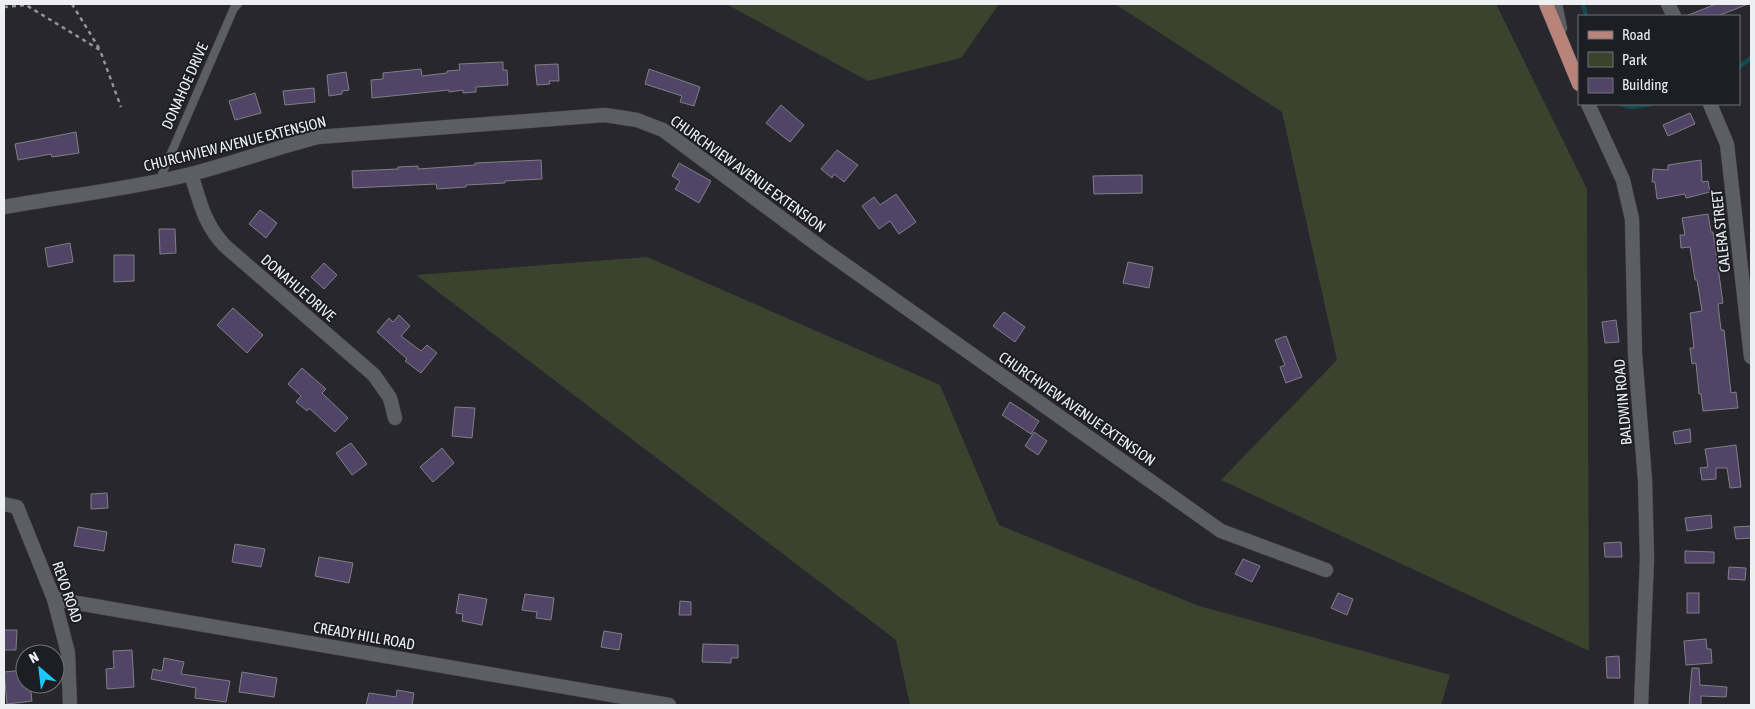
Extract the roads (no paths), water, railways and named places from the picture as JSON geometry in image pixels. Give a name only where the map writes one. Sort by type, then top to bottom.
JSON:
[{"type":"main road","points":[[1546,4],[1578,82]]},
{"type":"street","points":[[1555,4],[1562,36],[1578,81]]},
{"type":"street","name":"BALDWIN ROAD","points":[[1588,105],[1623,180],[1632,219],[1635,354],[1645,480],[1647,559],[1642,705]]},
{"type":"street","name":"CALERA STREET","points":[[1711,105],[1727,144],[1751,357]]},
{"type":"street","name":"CHURCHVIEW AVENUE EXTENSION","points":[[4,207],[191,174],[318,137],[605,115],[637,120],[663,130],[823,249],[1221,531],[1326,570]]},
{"type":"street","name":"DONAHUE DRIVE","points":[[191,174],[203,214],[213,234],[224,246],[374,375],[390,398],[395,418]]},
{"type":"street","name":"REVO ROAD","points":[[4,504],[17,507],[54,598],[68,653],[70,705]]},
{"type":"street","name":"CREADY HILL ROAD","points":[[54,598],[669,705]]},
{"type":"lane","name":"DONAHOE DRIVE","points":[[159,181],[234,8],[238,4]]},
{"type":"waterway","points":[[1583,4],[1586,15]]},
{"type":"waterway","points":[[1740,66],[1751,58]]},
{"type":"waterway","points":[[1624,105],[1632,107],[1645,105]]}]
